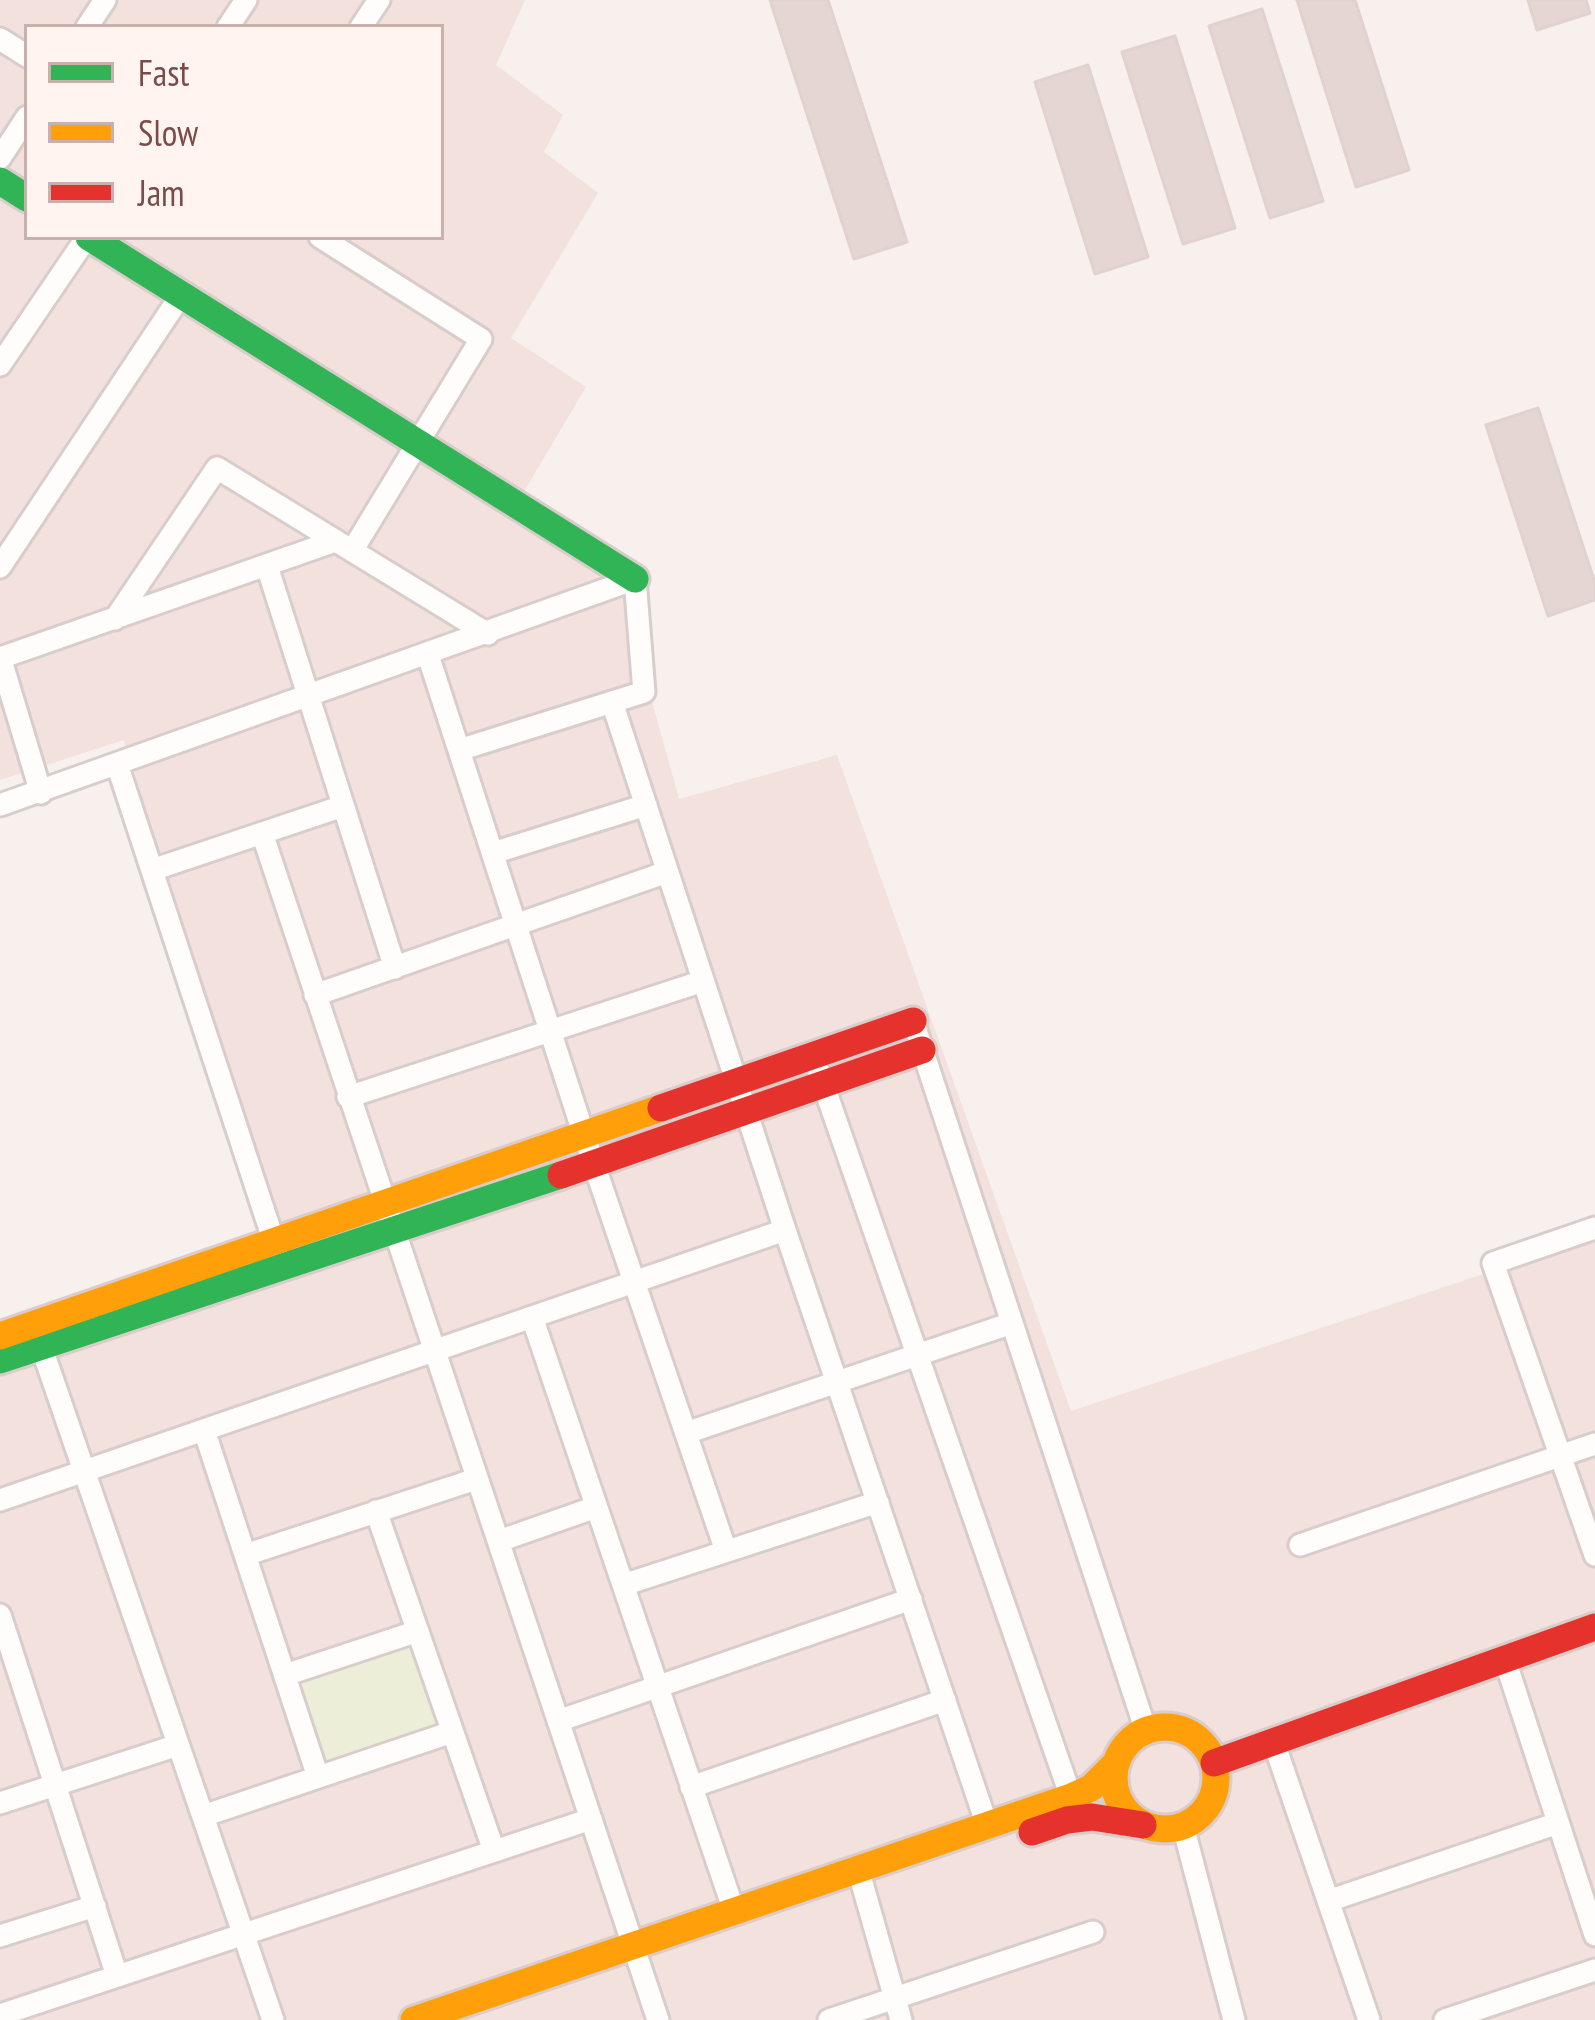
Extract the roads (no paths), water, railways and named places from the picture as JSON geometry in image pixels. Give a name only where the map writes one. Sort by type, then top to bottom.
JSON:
[{"type":"street","points":[[0,158],[24,122]]},
{"type":"street","points":[[0,365],[86,240]]},
{"type":"street","points":[[93,240],[635,579]]},
{"type":"street","points":[[41,793],[0,658],[267,566],[344,546],[482,339],[325,240]]},
{"type":"street","points":[[3,556],[181,295]]},
{"type":"street","points":[[115,620],[217,468],[488,634]]},
{"type":"street","points":[[267,566],[395,968]]},
{"type":"street","points":[[0,805],[635,579]]},
{"type":"street","points":[[459,750],[644,692],[635,579]]},
{"type":"street","points":[[428,655],[726,1551]]},
{"type":"street","points":[[612,702],[735,1081],[988,1825]]},
{"type":"street","points":[[117,764],[282,1269]]},
{"type":"street","points":[[493,853],[646,805]]},
{"type":"street","points":[[152,870],[343,806]]},
{"type":"street","points":[[262,833],[658,2020]]},
{"type":"street","points":[[315,995],[667,872]]},
{"type":"street","points":[[348,1097],[703,981]]},
{"type":"street","points":[[0,1360],[37,1335],[274,1240],[913,1021],[1146,1731]]},
{"type":"street","points":[[0,1336],[37,1335],[282,1269],[922,1050]]},
{"type":"street","points":[[813,1054],[1071,1798]]},
{"type":"street","points":[[1595,1228],[1493,1263],[1595,1555]]},
{"type":"street","points":[[0,1500],[785,1230]]},
{"type":"street","points":[[532,1317],[734,1911]]},
{"type":"street","points":[[686,1433],[1012,1322]]},
{"type":"street","points":[[37,1335],[273,2020]]},
{"type":"street","points":[[204,1430],[318,1777]]},
{"type":"street","points":[[1300,1545],[1595,1444]]},
{"type":"street","points":[[245,1556],[476,1478]]},
{"type":"street","points":[[623,1585],[878,1502]]},
{"type":"street","points":[[499,1541],[596,1508]]},
{"type":"street","points":[[376,1511],[494,1852]]},
{"type":"street","points":[[558,1721],[911,1599]]},
{"type":"street","points":[[0,1615],[8,1667],[55,1785],[117,1976]]},
{"type":"street","points":[[1214,1762],[1595,1627]]},
{"type":"street","points":[[285,1675],[418,1631]]},
{"type":"street","points":[[1505,1660],[1595,1936]]},
{"type":"street","points":[[692,1787],[945,1700]]},
{"type":"street","points":[[413,2020],[636,1954],[860,1879],[988,1825],[1071,1798],[1091,1788],[1130,1741],[1146,1731],[1164,1727],[1188,1732],[1207,1748],[1214,1762],[1216,1783],[1209,1806],[1184,1826],[1167,1830],[1092,1817],[1067,1820],[860,1879],[734,1911],[636,1954],[469,2020]]},
{"type":"street","points":[[203,1816],[452,1732]]},
{"type":"street","points":[[1274,1743],[1369,2020]]},
{"type":"street","points":[[0,1803],[178,1744]]},
{"type":"street","points":[[1117,1762],[1118,1798],[1143,1825]]},
{"type":"street","points":[[0,2014],[591,1820]]},
{"type":"street","points":[[1328,1901],[1558,1823]]},
{"type":"street","points":[[1184,1826],[1228,2018]]},
{"type":"street","points":[[860,1879],[901,2020]]},
{"type":"street","points":[[0,1936],[95,1906]]},
{"type":"street","points":[[830,2020],[1093,1932]]},
{"type":"street","points":[[1444,2020],[1595,1970]]}]
